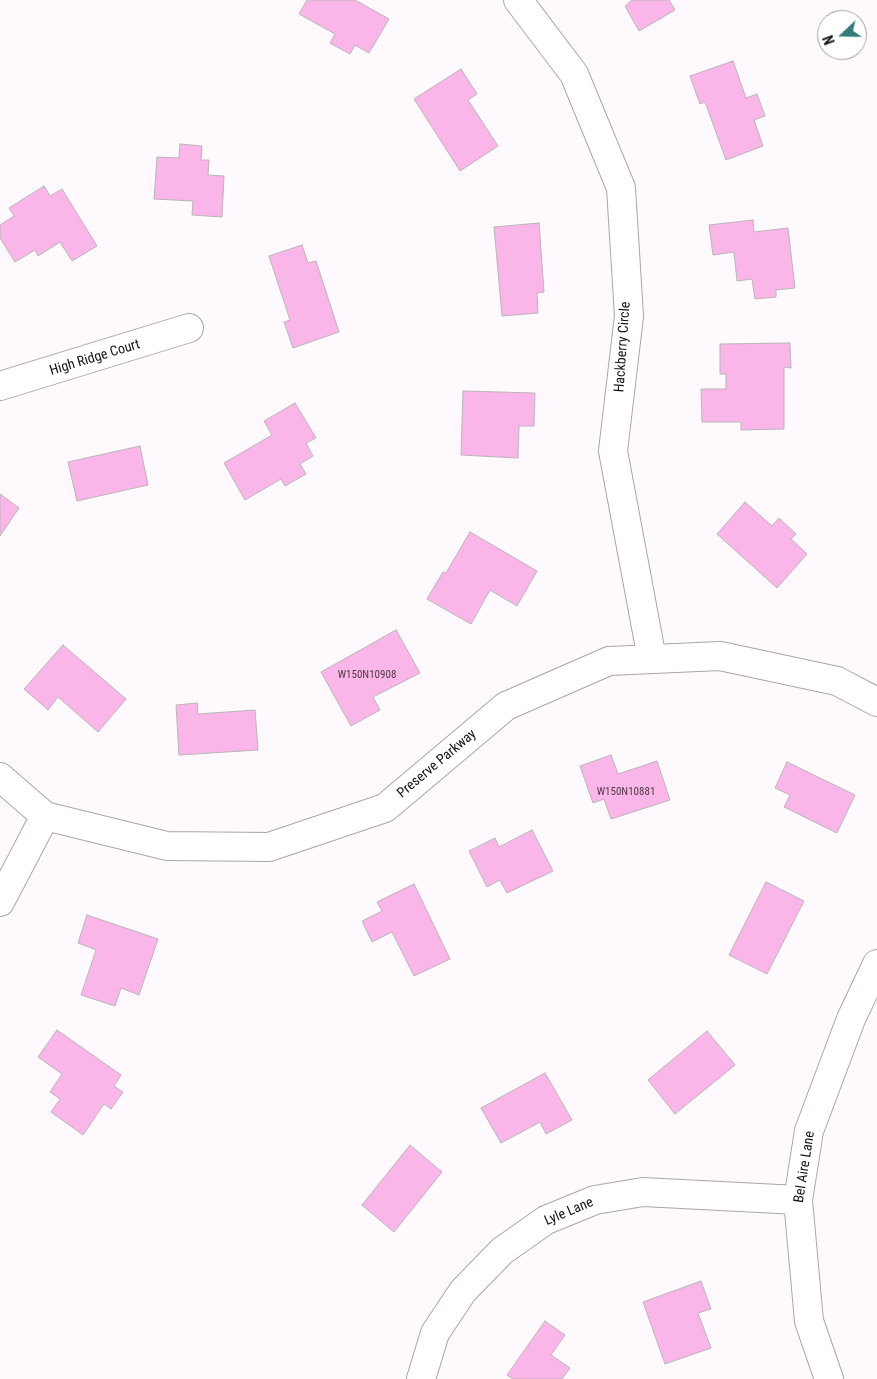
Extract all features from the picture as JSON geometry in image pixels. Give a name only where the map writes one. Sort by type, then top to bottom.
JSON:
[{"type":"street","name":"Hackberry Circle","points":[[518,0],[574,74],[620,188],[629,316],[614,451],[652,660]]},
{"type":"street","name":"High Ridge Court","points":[[0,386],[189,328]]},
{"type":"street","name":"Preserve Parkway","points":[[0,777],[45,816],[167,846],[269,847],[385,808],[506,706],[609,661],[720,656],[838,682],[877,702]]},
{"type":"street","points":[[0,902],[45,816]]},
{"type":"street","name":"Bel Aire Lane","points":[[829,1379],[809,1321],[798,1200],[809,1131],[850,1019],[877,964]]},
{"type":"street","name":"Lyle Lane","points":[[421,1379],[435,1333],[463,1291],[502,1251],[546,1220],[595,1200],[643,1192],[798,1200]]},
{"type":"building","points":[[307,0],[355,0],[389,19],[369,53],[355,45],[350,54],[330,43],[335,34],[299,14]]},
{"type":"building","points":[[632,0],[669,0],[675,10],[639,31],[625,6]]},
{"type":"building","points":[[733,61],[746,98],[757,94],[765,116],[754,120],[763,146],[726,160],[705,102],[700,104],[690,76]]},
{"type":"building","points":[[461,69],[477,94],[468,100],[498,146],[460,171],[414,99]]},
{"type":"building","points":[[180,144],[202,146],[201,160],[209,160],[208,175],[224,176],[222,217],[192,215],[193,201],[154,199],[157,157],[179,158]]},
{"type":"building","points":[[44,186],[50,196],[62,189],[97,246],[72,261],[60,242],[38,256],[35,250],[15,262],[0,238],[0,225],[14,216],[9,208]]},
{"type":"building","points":[[753,220],[754,232],[788,228],[795,288],[776,290],[776,297],[755,299],[752,279],[737,281],[734,252],[713,255],[709,225]]},
{"type":"building","points":[[539,223],[544,292],[537,293],[538,313],[502,316],[494,227]]},
{"type":"building","points":[[302,245],[308,263],[316,261],[339,332],[293,348],[284,322],[290,320],[269,256]]},
{"type":"building","points":[[790,343],[791,368],[784,367],[784,429],[741,430],[741,422],[702,422],[701,389],[726,389],[726,374],[720,374],[720,344]]},
{"type":"building","points":[[463,391],[535,393],[534,426],[519,426],[518,458],[461,455]]},
{"type":"building","points":[[295,403],[316,438],[306,443],[313,456],[300,464],[306,474],[285,486],[281,479],[245,500],[224,463],[272,435],[264,421]]},
{"type":"building","points":[[140,446],[148,485],[77,501],[68,462]]},
{"type":"building","points":[[0,494],[19,508],[0,536]]},
{"type":"building","points":[[745,502],[772,526],[779,518],[796,534],[791,539],[807,554],[777,588],[717,534]]},
{"type":"building","points":[[470,532],[537,571],[517,606],[490,590],[471,624],[427,599],[443,572],[446,573]]},
{"type":"building","points":[[396,630],[420,673],[373,697],[380,710],[351,726],[321,672]]},
{"type":"building","points":[[63,645],[126,699],[98,732],[58,697],[48,710],[24,689]]},
{"type":"building","points":[[197,703],[198,714],[255,710],[258,750],[179,755],[176,705]]},
{"type":"building","points":[[611,755],[618,774],[657,761],[670,800],[611,819],[604,799],[593,803],[580,766]]},
{"type":"building","points":[[787,762],[855,795],[837,833],[784,807],[790,795],[775,788]]},
{"type":"building","points":[[532,830],[553,871],[507,893],[500,880],[487,887],[469,851],[495,838],[499,847]]},
{"type":"building","points":[[766,882],[804,901],[767,974],[729,955]]},
{"type":"building","points":[[414,884],[450,959],[414,976],[392,932],[372,942],[362,921],[382,911],[377,902]]},
{"type":"building","points":[[87,915],[158,939],[139,995],[121,988],[115,1006],[81,995],[96,950],[78,943]]},
{"type":"building","points":[[57,1030],[121,1075],[114,1086],[123,1092],[111,1109],[104,1104],[83,1135],[51,1112],[60,1099],[50,1092],[62,1074],[38,1057]]},
{"type":"building","points":[[707,1031],[735,1065],[675,1114],[648,1080]]},
{"type":"building","points":[[545,1073],[572,1120],[546,1134],[540,1122],[501,1143],[481,1108]]},
{"type":"building","points":[[410,1145],[442,1172],[394,1232],[362,1205]]},
{"type":"building","points":[[701,1281],[711,1309],[698,1313],[711,1348],[665,1364],[643,1302]]},
{"type":"building","points":[[545,1321],[565,1335],[551,1355],[570,1368],[562,1379],[513,1379],[507,1375]]}]
